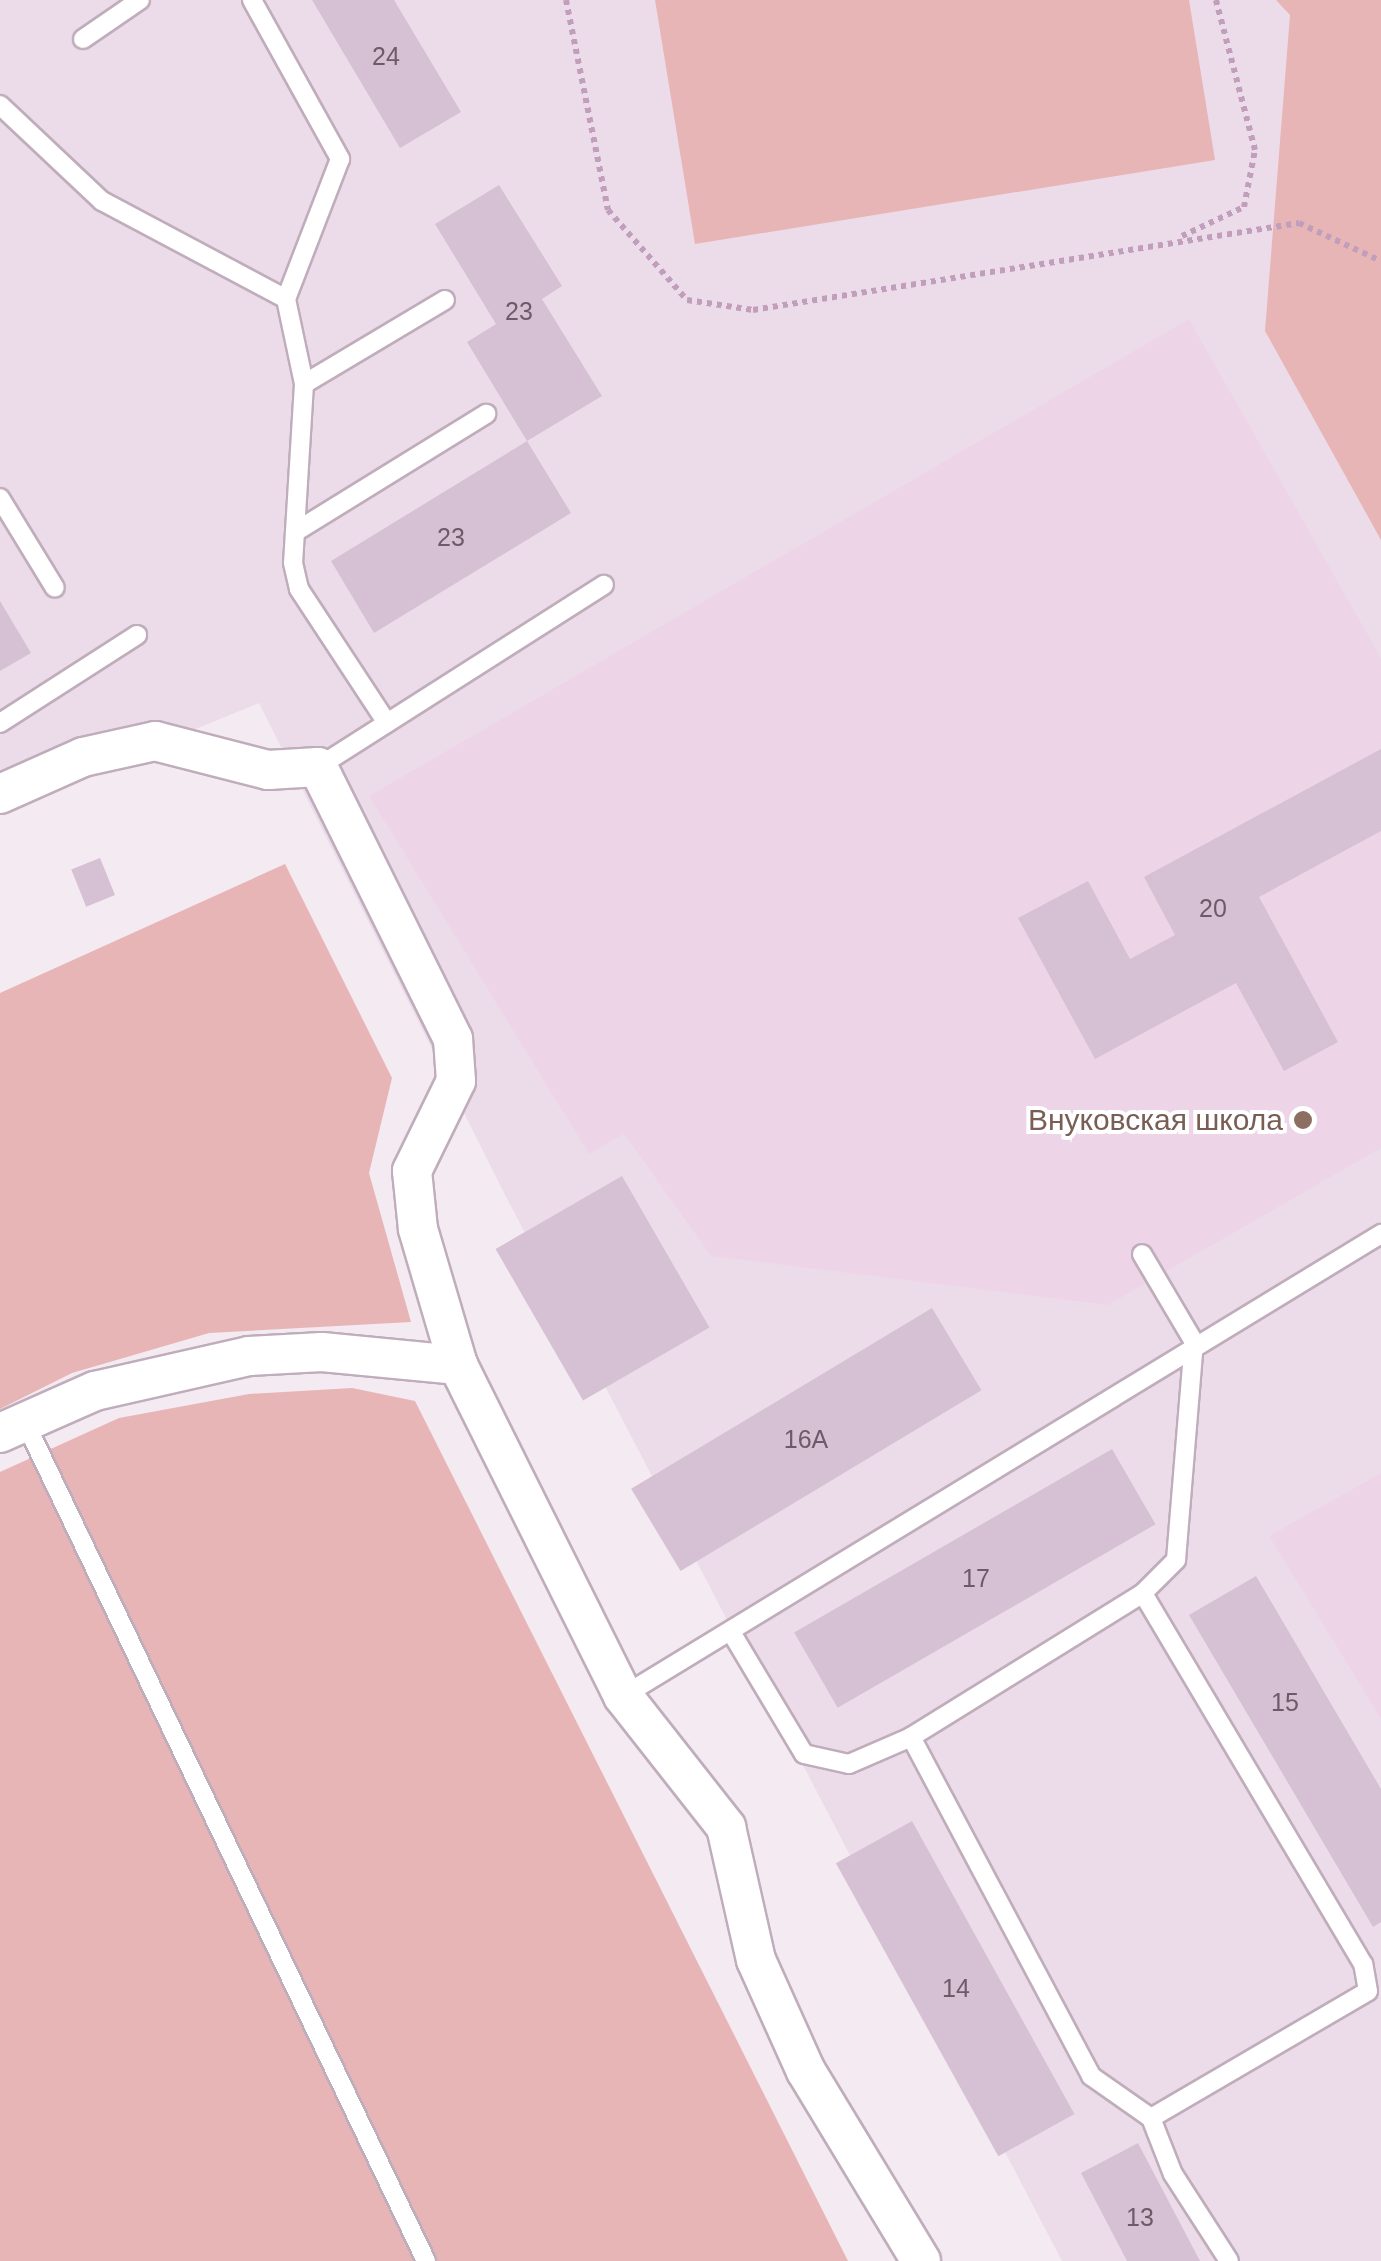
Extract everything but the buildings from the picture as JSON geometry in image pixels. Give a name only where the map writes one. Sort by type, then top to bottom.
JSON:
[{"type":"street","points":[[0,794],[83,757],[155,741],[268,770],[318,767],[453,1039],[456,1081],[412,1171],[418,1229],[458,1365],[623,1696],[726,1827],[756,1960],[806,2071],[921,2261]]},
{"type":"street","points":[[12,1427],[95,1391],[250,1356],[322,1352],[458,1365]]},
{"type":"lane","points":[[83,39],[140,0]]},
{"type":"lane","points":[[252,0],[340,159],[286,299],[304,384],[295,532],[299,589],[387,723]]},
{"type":"lane","points":[[0,105],[102,201],[286,299]]},
{"type":"lane","points":[[304,384],[445,300]]},
{"type":"lane","points":[[295,532],[486,414]]},
{"type":"lane","points":[[0,498],[55,588]]},
{"type":"lane","points":[[318,767],[604,585]]},
{"type":"lane","points":[[0,724],[137,634]]},
{"type":"lane","points":[[623,1696],[732,1632],[1194,1342],[1381,1234]]},
{"type":"lane","points":[[732,1632],[804,1754],[849,1764],[911,1737],[1143,1593],[1176,1560],[1194,1342],[1142,1254]]},
{"type":"lane","points":[[12,1427],[426,2261]]},
{"type":"lane","points":[[1143,1593],[1375,1988],[1151,2118]]},
{"type":"lane","points":[[911,1737],[1091,2076],[1151,2118],[1173,2174],[1228,2261]]},
{"type":"path","points":[[566,0],[608,210],[687,300],[753,310],[1177,239],[1299,223],[1381,261]]},
{"type":"path","points":[[1177,239],[1244,207],[1255,150],[1216,0]]},
{"type":"shaded area","points":[[0,0],[1373,0],[1381,9],[1381,2261],[1062,2261],[502,1189],[259,703],[0,809]]},
{"type":"shaded area","points":[[655,0],[1189,0],[1215,160],[695,244]]},
{"type":"shaded area","points":[[1276,0],[1381,0],[1381,540],[1265,331],[1290,15]]},
{"type":"shaded area","points":[[1189,319],[1381,658],[1381,1148],[1108,1305],[711,1256],[624,1134],[589,1154],[369,796]]},
{"type":"shaded area","points":[[285,864],[392,1078],[369,1173],[411,1322],[209,1333],[72,1373],[0,1409],[0,993]]},
{"type":"shaded area","points":[[352,1388],[415,1401],[848,2261],[0,2261],[0,1472],[119,1418],[249,1394]]},
{"type":"shaded area","points":[[1381,1473],[1381,1719],[1269,1536]]},
{"type":"place","name":"Внуковская школа","points":[[1303,1120]]}]
